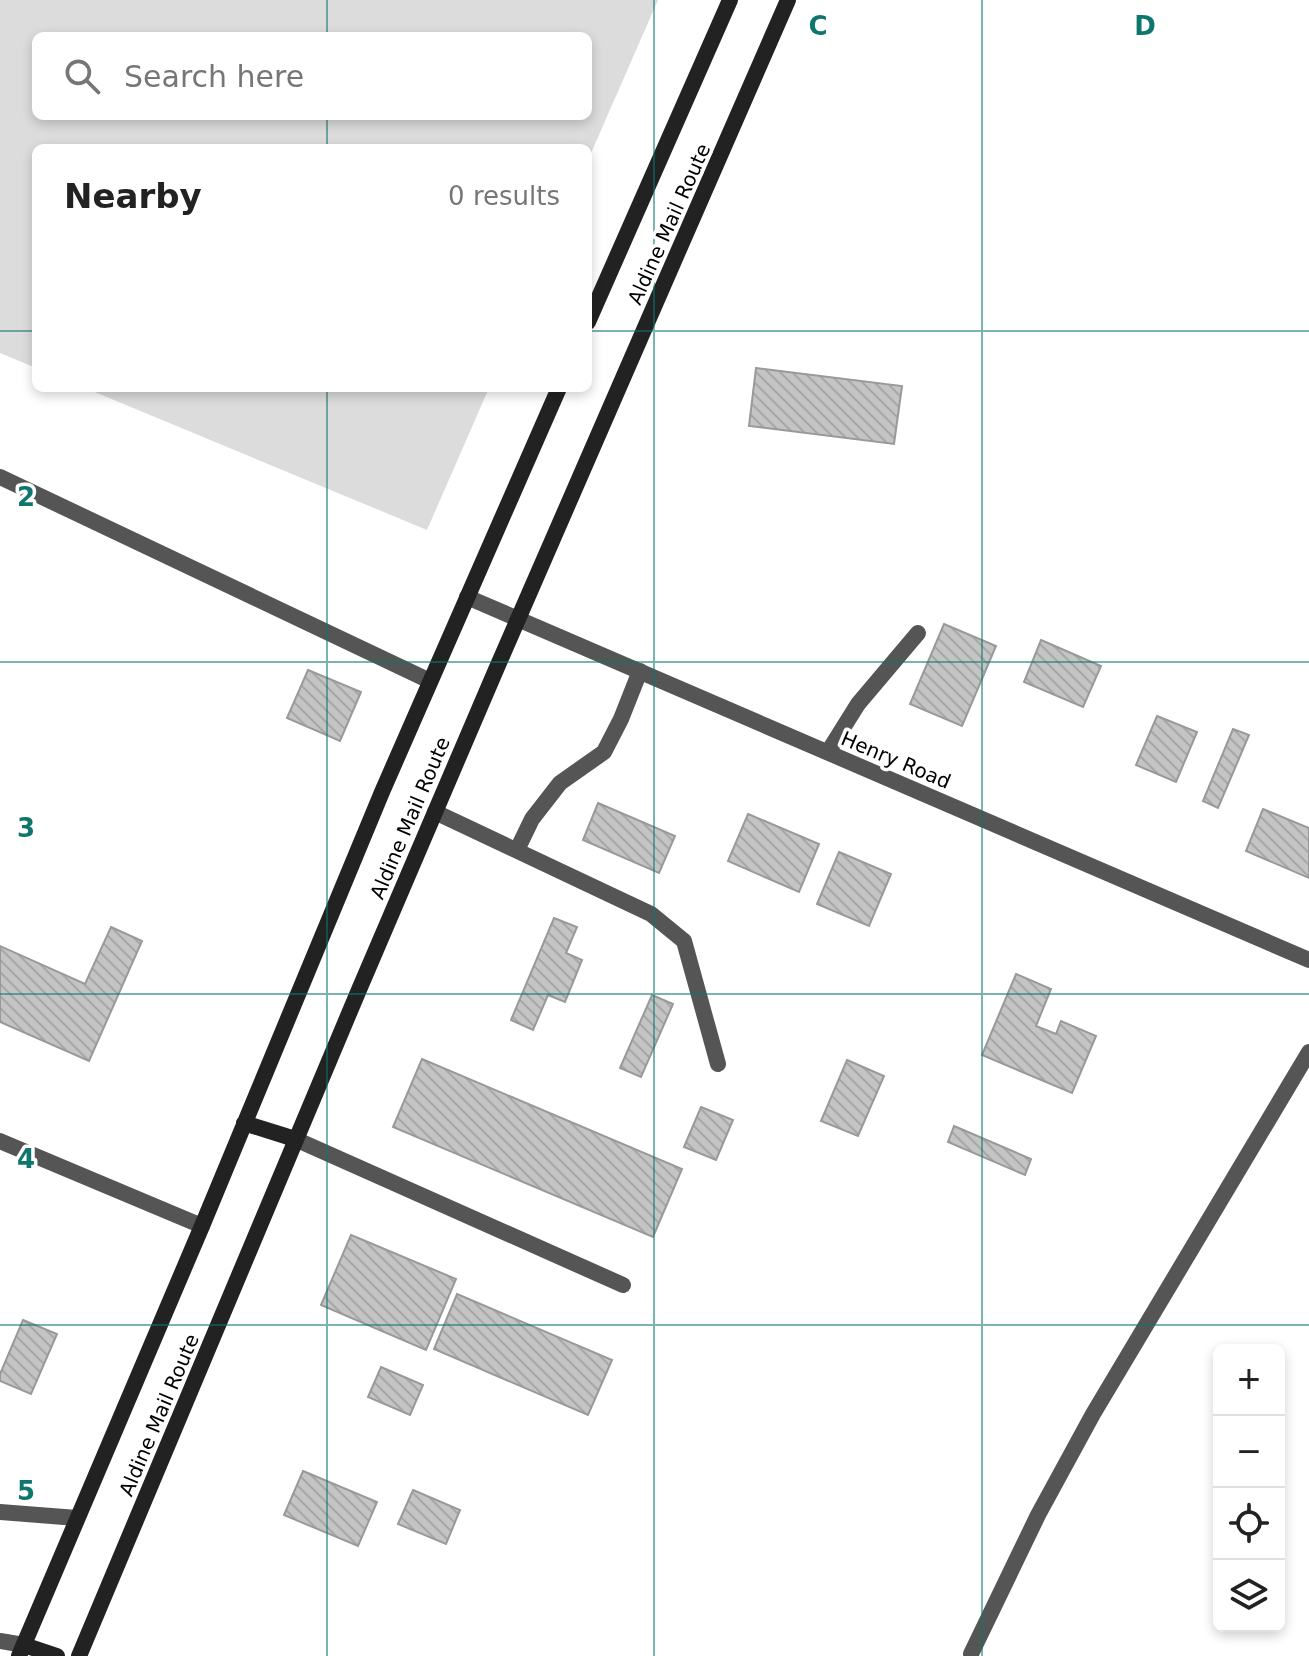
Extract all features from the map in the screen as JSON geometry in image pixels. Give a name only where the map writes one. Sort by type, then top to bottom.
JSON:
[{"type":"main road","name":"Aldine Mail Route","points":[[592,313],[730,0]]},
{"type":"main road","name":"Aldine Mail Route","points":[[79,1656],[435,812],[788,0]]},
{"type":"main road","name":"Aldine Mail Route","points":[[22,1651],[430,681],[557,392]]},
{"type":"main road","points":[[244,1123],[295,1139]]},
{"type":"main road","points":[[22,1651],[57,1656]]},
{"type":"street","points":[[0,477],[430,681]]},
{"type":"street","name":"Henry Road","points":[[467,597],[1309,960]]},
{"type":"street","points":[[828,752],[858,704],[918,633]]},
{"type":"street","points":[[517,850],[532,819],[560,783],[604,752],[640,671]]},
{"type":"street","points":[[435,812],[651,914],[684,941],[718,1064]]},
{"type":"street","points":[[971,1654],[1038,1515],[1093,1414],[1309,1052]]},
{"type":"street","points":[[295,1139],[623,1285]]},
{"type":"street","points":[[0,1141],[202,1226]]},
{"type":"street","points":[[0,1512],[77,1518]]},
{"type":"street","points":[[0,1641],[22,1651]]},
{"type":"shaded area","points":[[0,0],[658,0],[592,151],[592,144],[32,144],[32,366],[0,353]]},
{"type":"shaded area","points":[[95,392],[487,392],[427,530]]},
{"type":"building","points":[[756,368],[902,386],[894,444],[749,426]]},
{"type":"building","points":[[944,624],[996,646],[962,726],[910,704]]},
{"type":"building","points":[[1041,640],[1101,666],[1083,707],[1024,682]]},
{"type":"building","points":[[308,670],[361,692],[340,741],[287,718]]},
{"type":"building","points":[[1157,716],[1197,732],[1176,782],[1136,765]]},
{"type":"building","points":[[1233,729],[1249,735],[1218,808],[1203,801]]},
{"type":"building","points":[[598,803],[675,836],[659,873],[583,840]]},
{"type":"building","points":[[1263,809],[1309,828],[1309,878],[1246,851]]},
{"type":"building","points":[[748,814],[819,844],[799,892],[728,861]]},
{"type":"building","points":[[839,852],[891,874],[869,926],[817,904]]},
{"type":"building","points":[[554,918],[577,927],[566,953],[582,960],[565,1002],[548,995],[533,1030],[511,1020]]},
{"type":"building","points":[[111,927],[142,941],[89,1061],[0,1022],[0,946],[85,984]]},
{"type":"building","points":[[1016,974],[1051,989],[1036,1026],[1056,1034],[1061,1021],[1096,1036],[1072,1093],[982,1055]]},
{"type":"building","points":[[652,995],[673,1004],[641,1077],[620,1068]]},
{"type":"building","points":[[422,1059],[682,1169],[653,1237],[393,1127]]},
{"type":"building","points":[[847,1060],[884,1076],[858,1136],[821,1121]]},
{"type":"building","points":[[701,1107],[733,1120],[716,1160],[684,1147]]},
{"type":"building","points":[[954,1126],[1031,1159],[1025,1175],[948,1142]]},
{"type":"building","points":[[351,1235],[456,1279],[426,1350],[321,1305]]},
{"type":"building","points":[[457,1294],[612,1360],[588,1415],[434,1349]]},
{"type":"building","points":[[23,1320],[57,1334],[31,1394],[0,1381],[0,1374]]},
{"type":"building","points":[[381,1367],[423,1385],[410,1415],[368,1397]]},
{"type":"building","points":[[303,1471],[377,1502],[358,1546],[284,1515]]},
{"type":"building","points":[[413,1490],[460,1510],[446,1544],[398,1524]]}]
